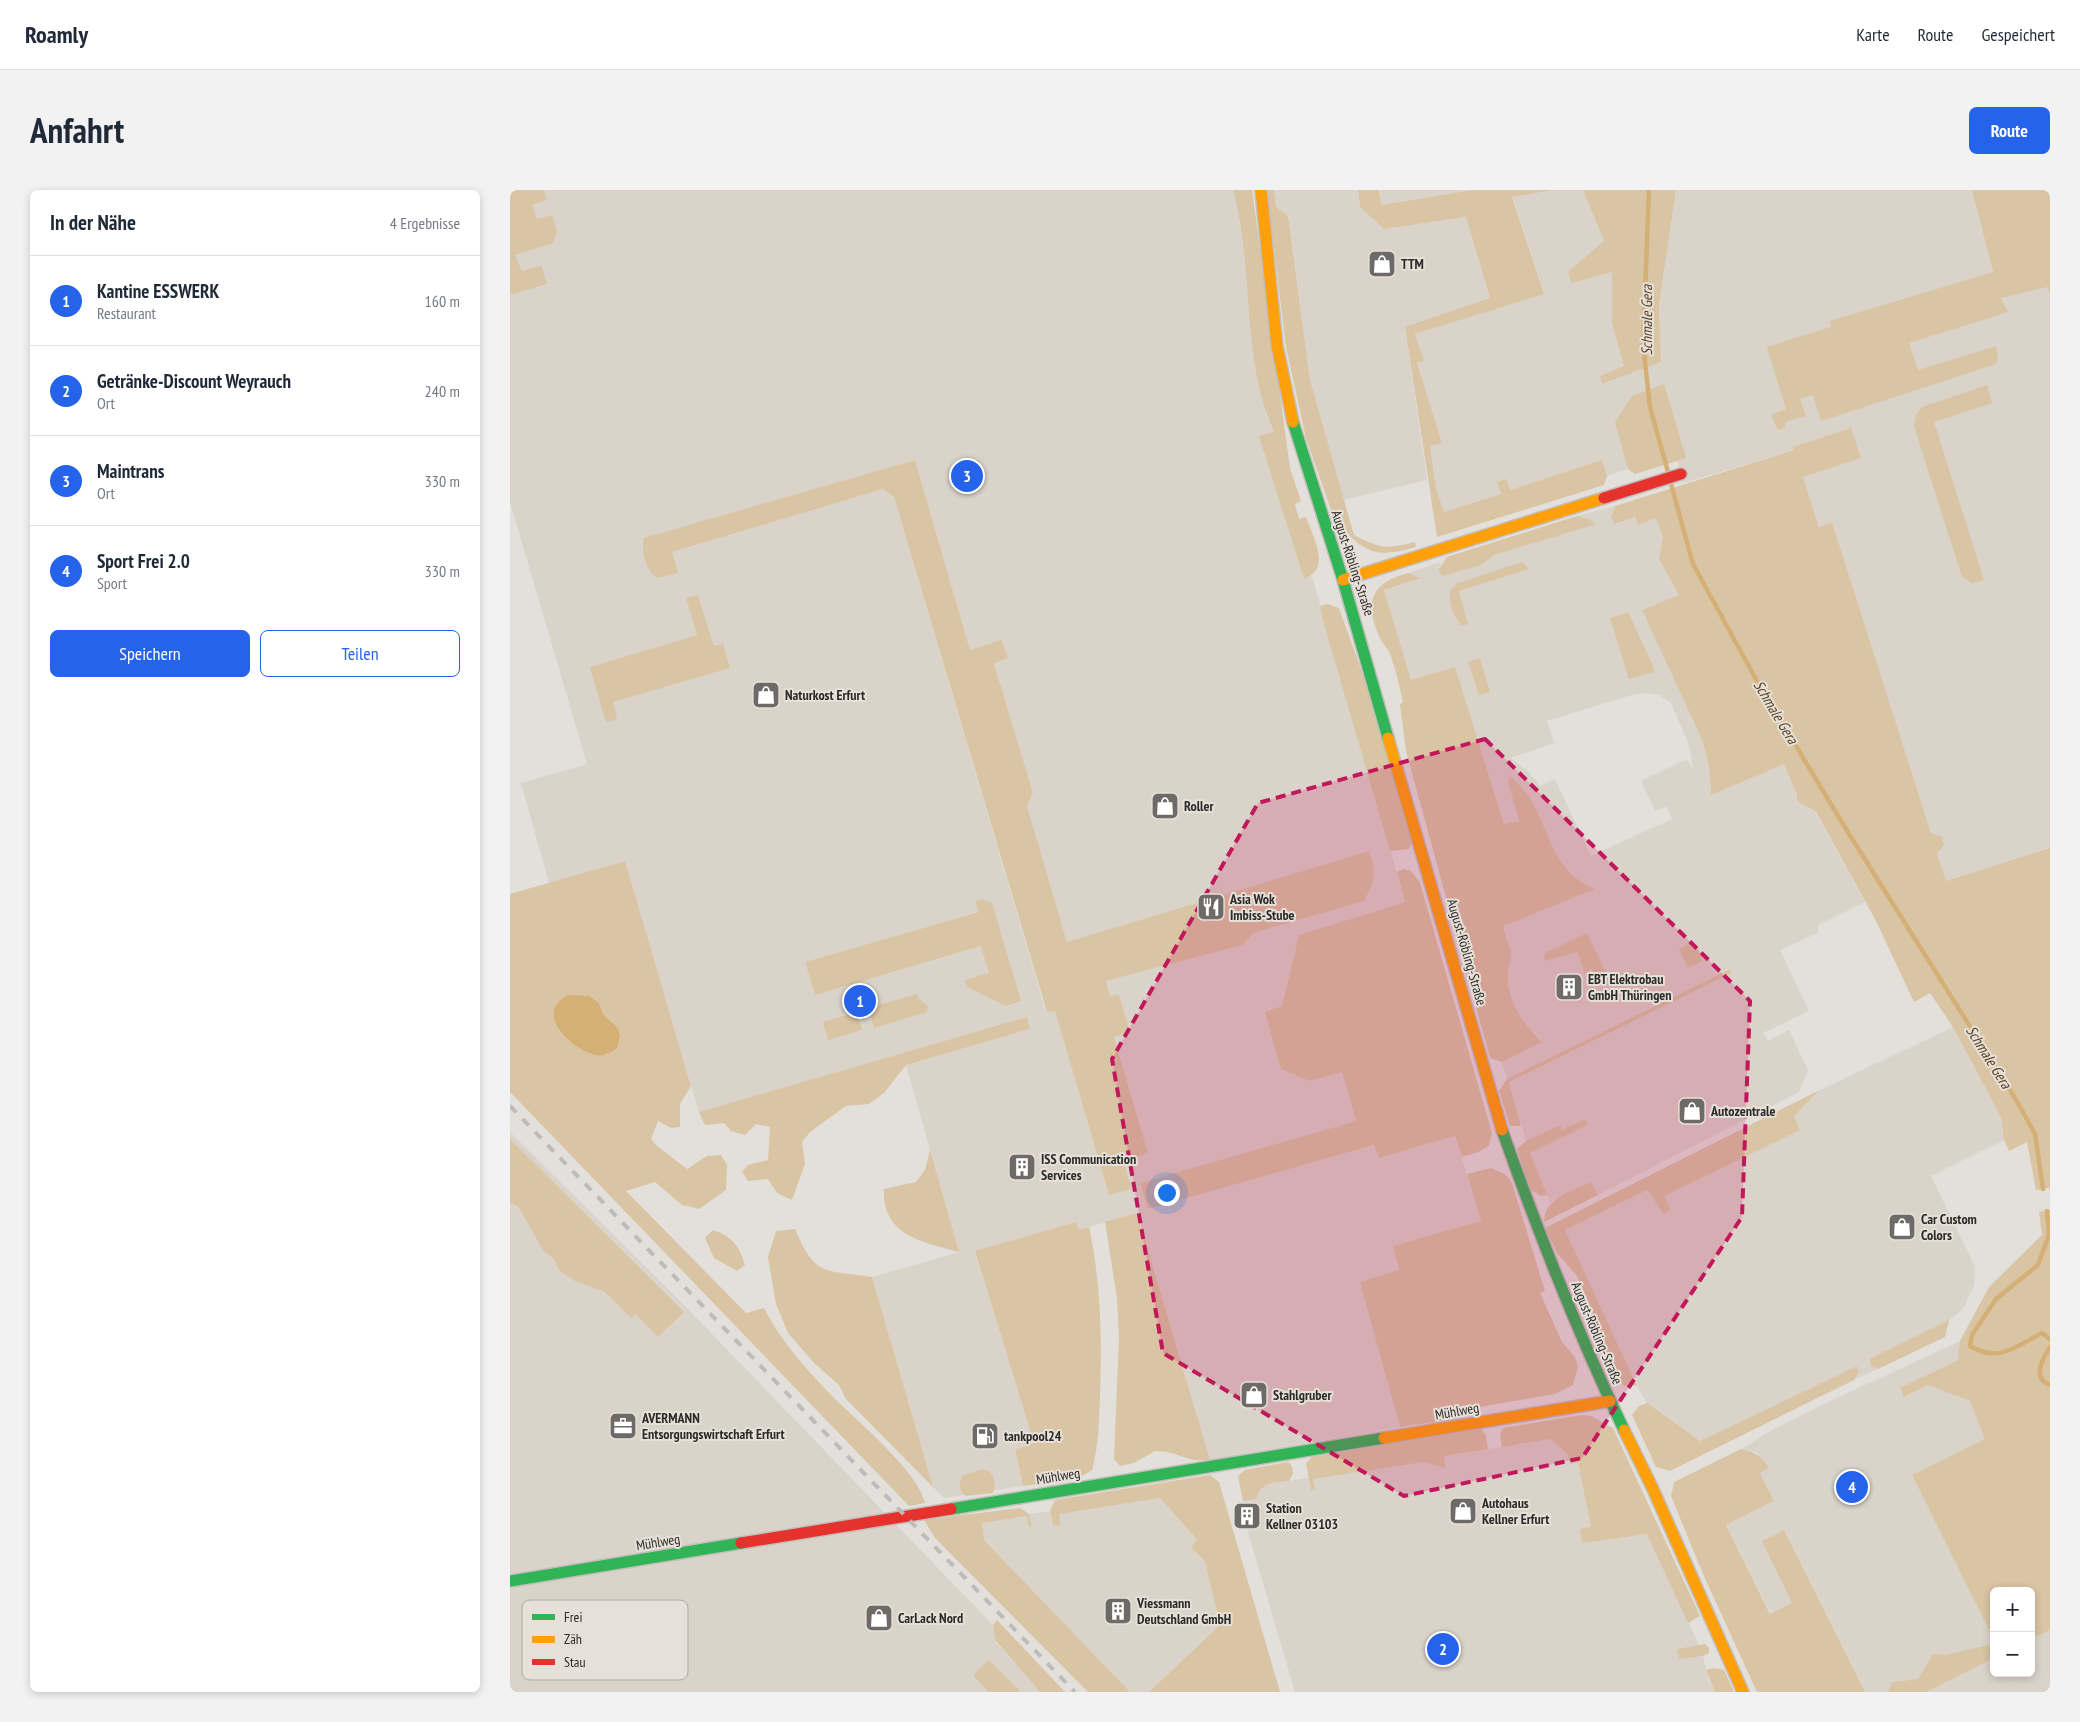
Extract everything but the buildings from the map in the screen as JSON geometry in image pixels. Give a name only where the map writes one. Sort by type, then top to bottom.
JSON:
[{"type":"street","name":"August-Röbling-Straße","points":[[1261,190],[1277,346],[1297,440],[1343,580],[1497,1116],[1537,1230],[1610,1401],[1652,1487],[1743,1692]]},
{"type":"street","points":[[1343,580],[1681,474]]},
{"type":"street","name":"Mühlweg","points":[[510,1581],[1610,1401]]},
{"type":"highlighted area","points":[[1485,739],[1750,1001],[1742,1217],[1582,1458],[1404,1496],[1163,1353],[1112,1059],[1258,803]]},
{"type":"shaded area","points":[[510,190],[544,190],[547,200],[532,205],[537,219],[552,215],[557,231],[553,243],[515,255],[522,271],[541,266],[547,284],[510,295]]},
{"type":"shaded area","points":[[544,190],[1233,190],[1241,220],[1266,415],[1274,432],[1260,437],[1304,579],[1312,576],[1405,902],[1299,935],[1282,1006],[1310,1081],[1342,1072],[1356,1121],[1140,1183],[1148,1209],[1375,1145],[1379,1158],[1455,1136],[1481,1221],[1393,1247],[1399,1271],[1400,1427],[1210,1460],[1137,1213],[1079,1230],[1075,1222],[975,1252],[1034,1443],[1015,1451],[1023,1486],[944,1498],[933,1487],[872,1277],[959,1252],[906,1065],[1030,1029],[1027,1017],[699,1112],[624,861],[549,883],[521,783],[587,764],[510,502],[510,295],[547,284],[522,271],[515,255],[553,242],[552,215],[537,219],[532,205],[547,200]],"holes":[[[915,460],[970,650],[1003,641],[1008,658],[994,662],[1033,793],[1027,806],[1067,942],[1369,851],[1364,901],[1253,933],[1243,945],[1106,981],[1110,996],[1119,994],[1130,1032],[1114,1037],[1148,1153],[1124,1163],[1132,1189],[1109,1195],[1055,1011],[1046,1012],[894,497],[883,489],[672,552],[642,546],[645,538]],[[698,595],[714,646],[730,668],[612,702],[590,667],[697,635],[686,598]],[[975,901],[1021,1001],[965,980],[989,973],[982,946],[815,995],[805,962],[979,912]]]},
{"type":"shaded area","points":[[1233,190],[1252,190],[1290,468],[1301,501],[1295,504],[1299,519],[1306,517],[1318,552],[1317,568],[1304,579],[1259,436],[1274,432],[1263,403],[1256,373],[1244,250]]},
{"type":"shaded area","points":[[1267,190],[1274,190],[1276,207],[1288,216],[1310,380],[1354,535],[1377,545],[1390,547],[1415,542],[1416,547],[1394,552],[1377,552],[1361,545],[1345,530],[1338,530],[1306,438],[1286,347]]},
{"type":"shaded area","points":[[1274,190],[1358,190],[1360,207],[1384,229],[1466,217],[1490,299],[1405,327],[1427,480],[1344,500],[1310,380],[1288,216],[1276,207]]},
{"type":"shaded area","points":[[1358,190],[1379,190],[1381,205],[1473,190],[1553,190],[1512,197],[1544,294],[1415,334],[1424,361],[1417,363],[1442,443],[1430,446],[1436,488],[1444,512],[1501,494],[1497,482],[1506,479],[1510,490],[1602,460],[1607,476],[1604,485],[1437,537],[1405,327],[1490,298],[1466,217],[1384,229],[1360,207]]},
{"type":"shaded area","points":[[1379,190],[1473,190],[1381,205]]},
{"type":"shaded area","points":[[1553,190],[1583,190],[1604,241],[1573,283],[1612,272],[1612,324],[1624,366],[1600,376],[1602,384],[1661,362],[1659,305],[1676,190],[1972,190],[1993,272],[2047,287],[2050,293],[2050,848],[1946,881],[1937,853],[1942,838],[1931,833],[1832,522],[1819,527],[1794,450],[1684,483],[1677,461],[1635,474],[1628,469],[1607,476],[1601,461],[1510,490],[1497,482],[1501,494],[1444,512],[1436,488],[1430,446],[1442,443],[1417,363],[1423,361],[1415,334],[1544,293],[1512,196]]},
{"type":"shaded area","points":[[1583,190],[1676,190],[1659,305],[1661,362],[1602,384],[1600,376],[1624,366],[1612,324],[1612,272],[1572,283],[1568,272],[1604,241]]},
{"type":"shaded area","points":[[1972,190],[2050,190],[2050,293],[2047,287],[2001,298],[2008,312],[1909,343],[1918,370],[1996,346],[1998,356],[1996,364],[1821,421],[1813,395],[1800,399],[1806,416],[1785,422],[1785,428],[1778,430],[1771,415],[1786,409],[1767,347],[1831,327],[1830,321],[1993,272]]},
{"type":"shaded area","points":[[1664,384],[1686,458],[1635,474],[1628,469],[1615,422],[1632,396]]},
{"type":"shaded area","points":[[1987,385],[1992,403],[1934,422],[1984,580],[1972,583],[1962,577],[1914,426],[1916,415],[1922,407]]},
{"type":"shaded area","points":[[1851,428],[1861,458],[1803,477],[1819,527],[1832,522],[1931,833],[1942,837],[1944,845],[1937,853],[1946,881],[2050,848],[2050,1191],[2049,1188],[2036,1190],[2027,1142],[2009,1151],[2004,1140],[2001,1117],[1953,1027],[1930,993],[1914,1002],[1876,921],[1816,812],[1797,801],[1797,795],[1784,764],[1711,795],[1709,767],[1703,742],[1642,610],[1679,595],[1659,559],[1663,537],[1656,518],[1638,525],[1635,517],[1614,524],[1611,517],[1615,506],[1794,450],[1793,447]]},
{"type":"shaded area","points":[[915,460],[970,650],[1002,640],[1008,658],[994,663],[1033,793],[1027,806],[1067,942],[1369,851],[1372,859],[1374,877],[1364,901],[1253,933],[1243,945],[1106,981],[1110,996],[1119,994],[1130,1032],[1114,1037],[1148,1153],[1124,1163],[1132,1189],[1109,1195],[1055,1011],[1047,1012],[894,497],[883,489],[672,552],[678,573],[657,578],[647,565],[643,554],[644,538]]},
{"type":"shaded area","points":[[1615,506],[1611,517],[1635,517],[1638,525],[1656,518],[1663,537],[1659,559],[1679,595],[1642,610],[1703,742],[1709,767],[1711,795],[1784,763],[1797,795],[1797,801],[1815,812],[1865,902],[1818,925],[1818,933],[1780,950],[1809,1011],[1763,1033],[1768,1041],[1789,1030],[1808,1070],[1799,1092],[1598,1195],[1590,1182],[1550,1202],[1529,1153],[1588,1125],[1562,1130],[1559,1125],[1526,1141],[1509,1082],[1731,972],[1729,969],[1507,1079],[1502,1062],[1542,1042],[1529,1029],[1516,1010],[1509,992],[1508,975],[1511,955],[1504,926],[1594,889],[1580,883],[1568,872],[1508,782],[1519,821],[1504,824],[1455,668],[1411,681],[1384,590],[1419,578],[1408,573],[1441,562],[1438,570],[1481,565],[1493,555],[1588,519],[1577,516]],"holes":[[[1521,563],[1528,569],[1459,591],[1468,623],[1462,626],[1458,583]],[[1628,612],[1654,669],[1630,679],[1611,618]],[[1647,693],[1659,695],[1671,703],[1689,745],[1693,769],[1687,759],[1641,781],[1655,811],[1666,806],[1672,819],[1591,856],[1555,779],[1540,786],[1529,772],[1511,758],[1554,743],[1547,721],[1632,695]]]},
{"type":"shaded area","points":[[1577,516],[1588,519],[1596,524],[1494,555],[1481,565],[1442,576],[1438,570],[1447,557]]},
{"type":"shaded area","points":[[1522,562],[1529,569],[1459,591],[1468,624],[1462,626],[1452,609],[1450,590],[1458,583]]},
{"type":"shaded area","points":[[1408,573],[1420,578],[1384,590],[1411,680],[1455,667],[1504,824],[1519,821],[1508,782],[1510,776],[1531,799],[1550,841],[1563,864],[1571,874],[1595,889],[1504,926],[1511,952],[1508,975],[1510,994],[1523,1020],[1542,1042],[1502,1062],[1490,1058],[1406,751],[1400,704],[1403,702],[1396,672],[1389,652],[1375,626],[1372,614],[1374,596],[1378,589],[1385,582]]},
{"type":"shaded area","points":[[698,595],[714,646],[723,644],[730,668],[613,702],[617,719],[606,722],[590,667],[697,635],[686,598]]},
{"type":"shaded area","points":[[1328,604],[1339,608],[1363,675],[1412,842],[1409,849],[1390,851],[1323,620],[1320,606]]},
{"type":"shaded area","points":[[1628,612],[1654,668],[1654,672],[1629,679],[1610,618]]},
{"type":"shaded area","points":[[1480,658],[1490,692],[1479,695],[1468,662]]},
{"type":"shaded area","points":[[625,861],[691,1086],[680,1104],[680,1127],[671,1128],[658,1121],[651,1139],[657,1146],[687,1169],[707,1156],[721,1155],[727,1165],[726,1190],[699,1209],[682,1205],[655,1182],[626,1191],[746,1313],[764,1308],[786,1343],[803,1364],[831,1395],[885,1446],[911,1476],[920,1490],[925,1503],[909,1506],[510,1092],[510,894]],"holes":[[[567,995],[599,1003],[603,1014],[618,1028],[607,1055],[589,1052],[570,1042],[557,1027],[554,1018],[555,1007]]]},
{"type":"shaded area","points":[[1403,869],[1411,871],[1420,883],[1492,1133],[1489,1146],[1462,1157],[1455,1136],[1379,1158],[1374,1145],[1148,1209],[1140,1183],[1356,1121],[1342,1072],[1310,1081],[1281,1069],[1265,1012],[1282,1006],[1299,935],[1405,902],[1397,872]]},
{"type":"shaded area","points":[[982,899],[992,903],[1021,1001],[1006,1006],[967,987],[965,980],[989,973],[981,946],[815,995],[805,962],[979,912],[975,901]]},
{"type":"shaded area","points":[[1587,933],[1609,979],[1599,985],[1592,969],[1584,973],[1578,952],[1544,961],[1545,953]]},
{"type":"shaded area","points":[[1693,942],[1703,961],[1688,968],[1679,949]]},
{"type":"shaded area","points":[[1730,969],[1731,973],[1509,1082],[1521,1126],[1510,1126],[1499,1091],[1507,1079]]},
{"type":"shaded area","points":[[917,994],[919,999],[928,1006],[927,1012],[874,1028],[868,1008]]},
{"type":"shaded area","points":[[567,995],[589,996],[599,1003],[603,1014],[618,1028],[620,1037],[617,1048],[604,1055],[596,1055],[573,1044],[560,1032],[554,1017],[554,1009],[559,1001]]},
{"type":"shaded area","points":[[857,1012],[862,1030],[828,1040],[823,1022]]},
{"type":"shaded area","points":[[1027,1017],[1030,1029],[906,1065],[884,1093],[869,1104],[846,1106],[810,1132],[802,1142],[805,1164],[792,1200],[777,1193],[768,1179],[748,1181],[742,1172],[748,1165],[768,1160],[770,1127],[756,1124],[745,1135],[731,1131],[724,1123],[705,1125],[699,1112]]},
{"type":"shaded area","points":[[1953,1027],[2001,1117],[2004,1140],[1931,1176],[1975,1267],[1974,1285],[1963,1309],[1949,1320],[1869,1359],[1871,1366],[1878,1369],[1854,1380],[1859,1372],[1857,1366],[1700,1441],[1647,1403],[1637,1386],[1565,1230],[1649,1190],[1663,1214],[1671,1210],[1653,1174],[1818,1091]]},
{"type":"shaded area","points":[[1818,1091],[1794,1116],[1800,1130],[1664,1196],[1671,1210],[1663,1214],[1648,1190],[1565,1230],[1637,1386],[1624,1386],[1607,1358],[1595,1317],[1577,1276],[1557,1253],[1545,1228]]},
{"type":"shaded area","points":[[1585,1119],[1588,1125],[1530,1153],[1547,1195],[1541,1196],[1530,1190],[1517,1149],[1526,1141],[1560,1125],[1562,1130]]},
{"type":"shaded area","points":[[510,1132],[688,1309],[993,1625],[995,1641],[1040,1692],[510,1692]]},
{"type":"shaded area","points":[[510,1139],[684,1312],[658,1337],[635,1314],[631,1318],[605,1292],[575,1281],[559,1270],[554,1259],[543,1250],[518,1206],[510,1203]]},
{"type":"shaded area","points":[[930,1150],[959,1252],[932,1245],[907,1234],[897,1227],[885,1205],[884,1189],[916,1182],[925,1170]]},
{"type":"shaded area","points":[[1491,1168],[1505,1174],[1512,1183],[1545,1291],[1540,1293],[1562,1342],[1575,1357],[1578,1366],[1573,1385],[1555,1394],[1462,1410],[1462,1418],[1400,1427],[1360,1282],[1399,1270],[1393,1246],[1481,1221],[1467,1174]]},
{"type":"shaded area","points":[[1591,1182],[1598,1195],[1544,1222],[1545,1214],[1554,1201],[1560,1196]]},
{"type":"shaded area","points":[[2050,1210],[2050,1630],[2035,1637],[2035,1587],[1990,1587],[1990,1632],[1912,1475],[1985,1439],[1970,1401],[1928,1385],[1904,1397],[1900,1388],[1958,1360],[1960,1341],[1989,1287],[2042,1235],[2039,1212]]},
{"type":"shaded area","points":[[1137,1213],[1210,1460],[1193,1460],[1168,1452],[1155,1451],[1134,1463],[1120,1466],[1114,1459],[1119,1337],[1117,1298],[1105,1222]]},
{"type":"shaded area","points":[[1076,1222],[1079,1230],[1089,1227],[1098,1289],[1101,1373],[1098,1432],[1094,1461],[1092,1470],[1077,1479],[1023,1486],[1015,1450],[1034,1443],[975,1251]]},
{"type":"shaded area","points":[[795,1229],[802,1245],[816,1264],[832,1271],[872,1277],[933,1487],[846,1399],[839,1385],[814,1363],[788,1333],[776,1304],[768,1257],[776,1231]]},
{"type":"shaded area","points":[[713,1230],[720,1232],[730,1239],[741,1253],[745,1265],[737,1271],[714,1258],[705,1238]]},
{"type":"shaded area","points":[[1949,1320],[1945,1337],[1878,1369],[1871,1366],[1869,1359]]},
{"type":"shaded area","points":[[1960,1341],[1958,1360],[1900,1389],[1905,1397],[1928,1385],[1970,1401],[1986,1439],[1912,1475],[1990,1632],[1990,1647],[1946,1655],[1933,1655],[1918,1679],[1892,1682],[1888,1692],[1865,1692],[1784,1530],[1762,1541],[1793,1603],[1771,1614],[1726,1525],[1774,1501],[1760,1473],[1769,1468],[1764,1460],[1755,1452],[1741,1449],[1772,1430]]},
{"type":"shaded area","points":[[1857,1366],[1859,1372],[1854,1380],[1670,1471],[1656,1467],[1632,1415],[1639,1406],[1647,1403],[1700,1441]]},
{"type":"shaded area","points":[[1581,1415],[1591,1416],[1613,1428],[1700,1616],[1688,1623],[1647,1534],[1582,1543],[1580,1529],[1591,1527],[1578,1463],[1570,1464],[1568,1455],[1551,1439],[1502,1447],[1500,1434],[1503,1428]]},
{"type":"shaded area","points":[[1481,1429],[1486,1435],[1488,1449],[1444,1456],[1445,1468],[1423,1462],[1313,1479],[1315,1489],[1311,1490],[1306,1463],[1312,1457]]},
{"type":"shaded area","points":[[1551,1439],[1578,1463],[1591,1527],[1647,1533],[1699,1645],[1678,1649],[1679,1658],[1703,1656],[1708,1678],[1715,1692],[1295,1692],[1239,1502],[1256,1499],[1258,1491],[1264,1485]]},
{"type":"shaded area","points":[[1741,1449],[1758,1455],[1764,1460],[1769,1468],[1760,1473],[1774,1501],[1726,1525],[1770,1614],[1792,1603],[1762,1541],[1784,1530],[1865,1692],[1757,1692],[1703,1574],[1671,1496],[1674,1482]]},
{"type":"shaded area","points":[[1288,1462],[1292,1466],[1293,1474],[1289,1481],[1268,1484],[1261,1489],[1256,1499],[1243,1501],[1238,1476],[1245,1470]]},
{"type":"shaded area","points":[[982,1469],[989,1471],[993,1476],[995,1484],[993,1493],[965,1496],[960,1486],[962,1476]]},
{"type":"shaded area","points":[[1210,1475],[1219,1482],[1280,1692],[1149,1692],[1220,1625],[1205,1561],[1191,1547],[1197,1539],[1160,1498],[1059,1514],[1060,1526],[1053,1525],[1050,1511],[1055,1500]]},
{"type":"shaded area","points":[[1160,1498],[1198,1539],[1191,1547],[1205,1560],[1220,1625],[1149,1692],[1130,1692],[984,1540],[982,1523],[1028,1516],[1029,1528],[1032,1526],[1029,1514],[1050,1511],[1053,1525],[1060,1525],[1058,1514]]},
{"type":"shaded area","points":[[1020,1508],[1029,1514],[1032,1526],[1029,1528],[1027,1516],[982,1523],[984,1540],[1130,1692],[1088,1692],[935,1538],[924,1520]]},
{"type":"shaded area","points":[[997,1620],[1065,1692],[1040,1692],[995,1640],[993,1625]]},
{"type":"shaded area","points":[[2050,1630],[2050,1692],[1926,1692],[1990,1660],[1990,1677],[2035,1677],[2035,1637]]},
{"type":"shaded area","points":[[1705,1644],[1709,1648],[1709,1653],[1703,1656],[1679,1659],[1677,1649]]},
{"type":"shaded area","points":[[1990,1645],[1990,1660],[1926,1692],[1888,1692],[1892,1682],[1918,1679],[1933,1654],[1946,1655]]},
{"type":"shaded area","points":[[989,1660],[1019,1692],[989,1692],[973,1675]]},
{"type":"shaded area","points":[[1714,1668],[1724,1670],[1734,1692],[1715,1692],[1706,1670]]},
{"type":"waterway","name":"Schmale Gera","points":[[1649,190],[1643,344],[1650,407],[1668,472]]},
{"type":"waterway","name":"Schmale Gera","points":[[1671,484],[1693,564],[1758,683],[1849,834],[2015,1098],[2035,1134],[2043,1189]]},
{"type":"waterway","name":"Schmale Gera","points":[[2047,1211],[2049,1235],[2038,1265],[1996,1299],[1972,1335],[1970,1346],[1980,1351],[1998,1353],[2015,1348],[2042,1333],[2050,1339]]},
{"type":"waterway","name":"Schmale Gera","points":[[2050,1347],[2040,1368],[2041,1378],[2050,1385]]},
{"type":"railway","points":[[510,1106],[1075,1692]]},
{"type":"traffic: fast","points":[[1293,422],[1343,580],[1388,738]]},
{"type":"traffic: fast","points":[[1502,1130],[1559,1282],[1624,1430]]},
{"type":"traffic: fast","points":[[951,1509],[1384,1438]]},
{"type":"traffic: fast","points":[[510,1581],[741,1543]]},
{"type":"traffic: slow","points":[[1261,190],[1277,346],[1293,422]]},
{"type":"traffic: slow","points":[[1343,580],[1604,498]]},
{"type":"traffic: slow","points":[[1388,738],[1502,1130]]},
{"type":"traffic: slow","points":[[1384,1438],[1610,1401]]},
{"type":"traffic: slow","points":[[1624,1430],[1652,1487],[1743,1692]]},
{"type":"traffic: jam","points":[[1604,498],[1681,474]]},
{"type":"traffic: jam","points":[[741,1543],[951,1509]]},
{"type":"place","name":"TTM","points":[[1382,264]]},
{"type":"place","name":"Maintrans","points":[[967,476]]},
{"type":"place","name":"Naturkost Erfurt","points":[[766,695]]},
{"type":"place","name":"Roller","points":[[1165,806]]},
{"type":"place","name":"Asia Wok Imbiss-Stube","points":[[1211,907]]},
{"type":"place","name":"EBT Elektrobau GmbH Thüringen","points":[[1569,987]]},
{"type":"place","name":"Kantine ESSWERK","points":[[860,1001]]},
{"type":"place","name":"Autozentrale","points":[[1692,1111]]},
{"type":"place","name":"ISS Communication Services","points":[[1022,1167]]},
{"type":"place","name":"Car Custom Colors","points":[[1902,1227]]},
{"type":"place","name":"Stahlgruber","points":[[1254,1395]]},
{"type":"place","name":"AVERMANN Entsorgungswirtschaft Erfurt","points":[[623,1426]]},
{"type":"place","name":"tankpool24","points":[[985,1436]]},
{"type":"place","name":"Sport Frei 2.0","points":[[1852,1487]]},
{"type":"place","name":"Autohaus Kellner Erfurt","points":[[1463,1511]]},
{"type":"place","name":"Station Kellner 03103","points":[[1247,1516]]},
{"type":"place","name":"Viessmann Deutschland GmbH","points":[[1118,1611]]},
{"type":"place","name":"CarLack Nord","points":[[879,1618]]},
{"type":"place","name":"Getränke-Discount Weyrauch","points":[[1443,1649]]}]
